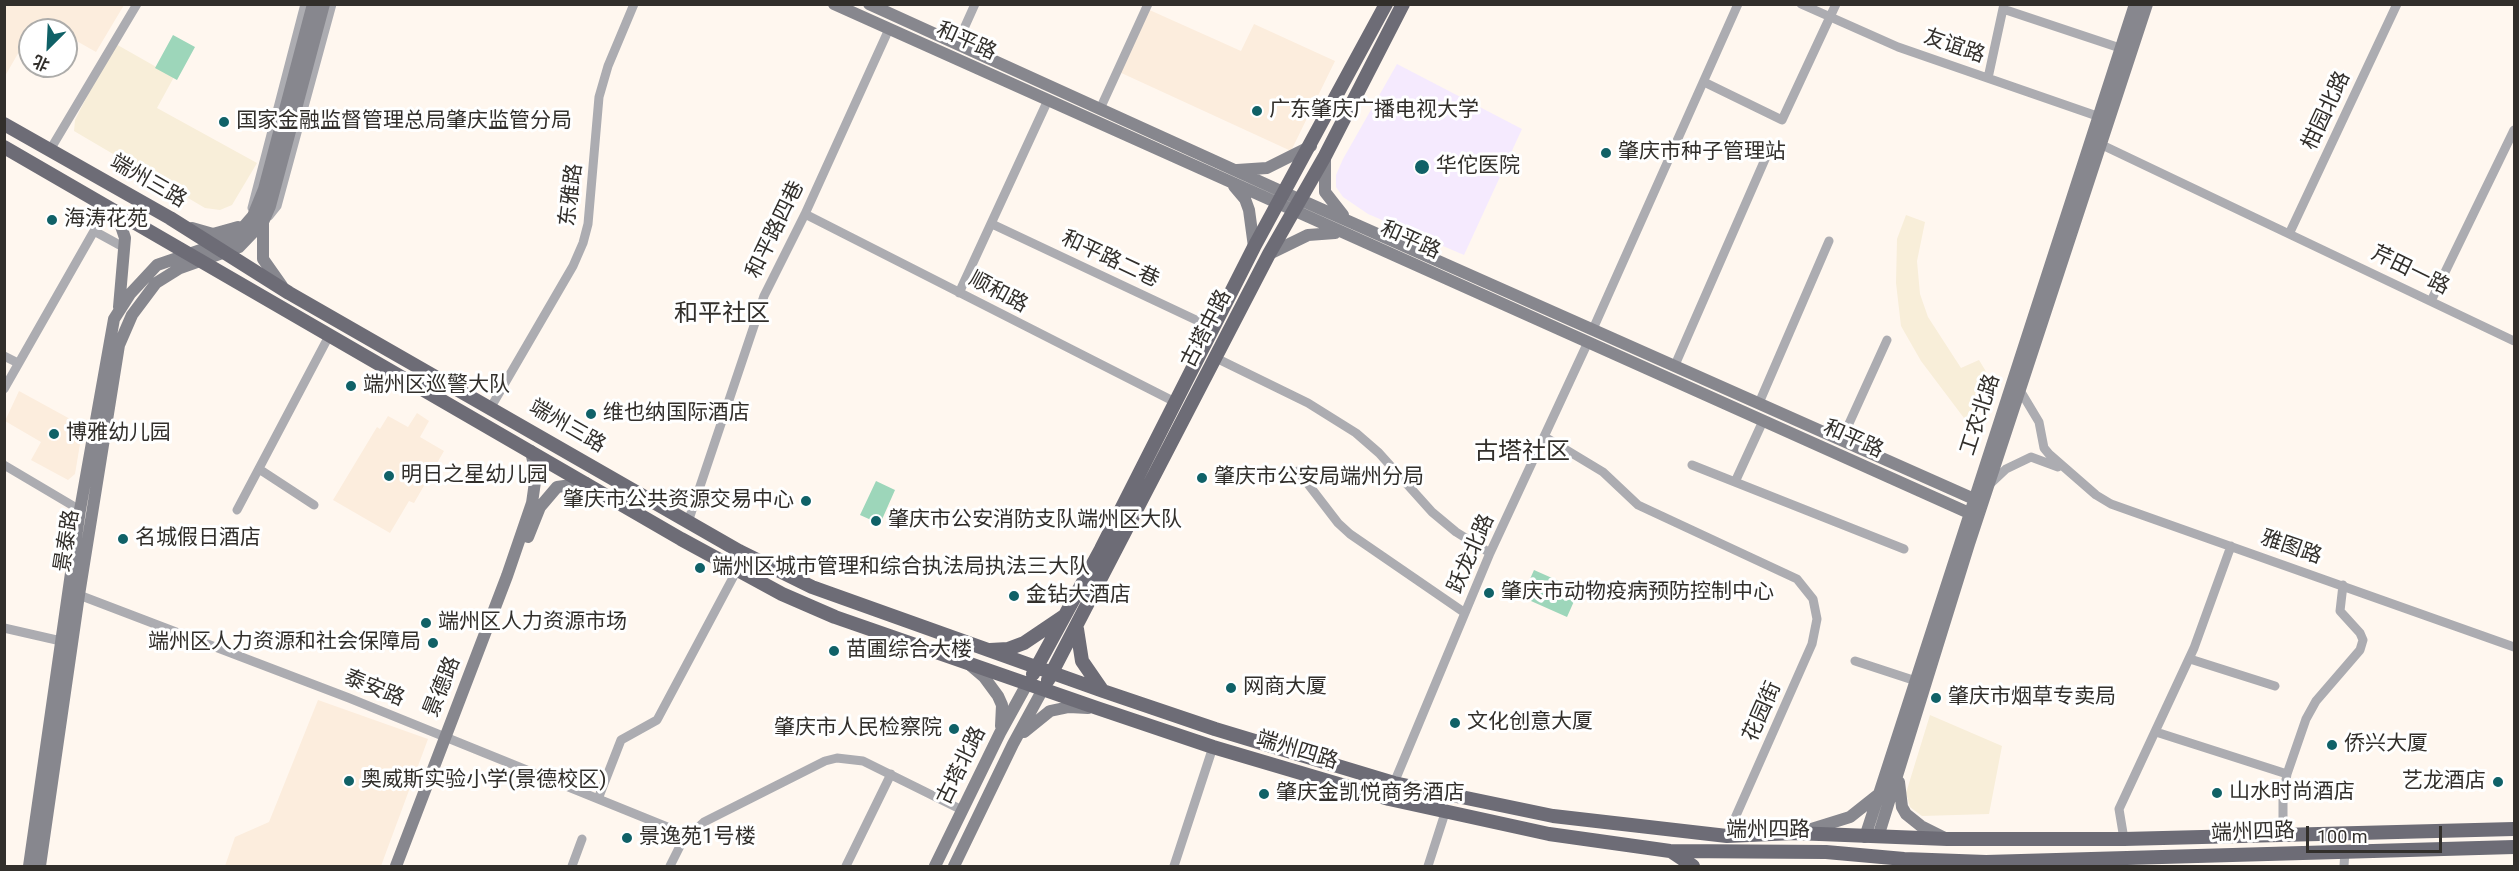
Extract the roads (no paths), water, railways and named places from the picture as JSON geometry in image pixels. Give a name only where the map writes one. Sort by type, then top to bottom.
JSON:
[{"type":"main road","name":"古塔中路","points":[[1043,689],[1077,629],[1108,552],[1175,402],[1254,248],[1342,90],[1386,4]]},
{"type":"main road","name":"古塔中路","points":[[1027,684],[1066,615],[1108,552],[1216,358],[1269,254],[1325,156],[1403,4]]},
{"type":"main road","points":[[1342,90],[1356,96]]},
{"type":"main road","name":"端州三路","points":[[4,124],[157,210],[289,293],[739,551],[812,587],[1052,674]]},
{"type":"main road","name":"端州三路","points":[[4,147],[737,570],[835,617],[1043,689]]},
{"type":"main road","points":[[146,229],[157,210]]},
{"type":"main road","points":[[365,355],[373,341]]},
{"type":"main road","points":[[984,651],[1008,649],[1024,643],[1066,615]]},
{"type":"main road","points":[[1077,629],[1082,661],[1088,673],[1103,691]]},
{"type":"main road","name":"端州四路","points":[[1052,674],[1394,783],[1553,816],[1727,836],[1794,833],[1947,839],[2124,838],[2514,829]]},
{"type":"main road","name":"端州四路","points":[[1043,689],[1213,747],[1445,813],[1549,834],[1670,851],[1857,855],[1870,862],[2093,863],[2242,860],[2344,851],[2514,847]]},
{"type":"main road","points":[[1276,766],[1281,748]]},
{"type":"main road","points":[[1763,835],[1764,853]]},
{"type":"main road","points":[[1845,867],[1872,837]]},
{"type":"main road","points":[[1870,862],[1872,837]]},
{"type":"main road","points":[[1947,839],[1947,861]]},
{"type":"main road","points":[[1670,851],[1693,867]]},
{"type":"main road","points":[[1969,867],[1986,862]]},
{"type":"street","points":[[50,150],[137,4]]},
{"type":"street","points":[[248,223],[305,4]]},
{"type":"street","points":[[220,250],[248,223],[264,189],[313,4]]},
{"type":"street","points":[[289,293],[277,281],[263,259],[263,222],[270,206],[324,4]]},
{"type":"street","points":[[29,867],[61,641],[74,593],[80,510],[114,319],[119,308],[157,265],[166,260],[197,258],[247,241],[278,206],[332,4]]},
{"type":"street","name":"东雅路","points":[[491,407],[584,243],[588,224],[599,97],[608,66],[634,4]]},
{"type":"street","name":"和平路","points":[[834,4],[1231,183],[1282,199]]},
{"type":"street","name":"和平路","points":[[869,4],[1236,170],[1282,199],[1588,342],[1969,513]]},
{"type":"street","points":[[957,44],[975,4]]},
{"type":"street","points":[[1100,109],[1148,4]]},
{"type":"street","points":[[1593,329],[1738,4]]},
{"type":"street","name":"友谊路","points":[[1801,4],[1898,47],[2097,116]]},
{"type":"street","points":[[1704,82],[1782,120],[1836,4]]},
{"type":"street","name":"工农北路","points":[[1872,837],[1882,791],[1969,513],[2135,4]]},
{"type":"street","name":"工农北路","points":[[1872,837],[1899,775],[1988,486],[2021,392],[2146,4]]},
{"type":"street","name":"柑园北路","points":[[2290,232],[2397,4]]},
{"type":"street","points":[[1988,78],[2003,7],[2120,48]]},
{"type":"street","name":"和平路四巷","points":[[688,522],[764,296],[805,214],[889,29]]},
{"type":"street","points":[[959,293],[1048,100]]},
{"type":"street","points":[[2431,301],[2514,130]]},
{"type":"street","name":"芹田一路","points":[[2100,144],[2514,340]]},
{"type":"street","points":[[1236,170],[1267,168],[1312,145]]},
{"type":"street","points":[[1269,254],[1299,238],[1317,233],[1351,230],[1325,192],[1325,156]]},
{"type":"street","points":[[1675,365],[1766,157]]},
{"type":"street","points":[[1231,183],[1245,199],[1249,210],[1254,248]]},
{"type":"street","points":[[108,209],[121,226],[125,248],[119,308]]},
{"type":"street","name":"顺和路","points":[[805,214],[1175,402]]},
{"type":"street","points":[[170,218],[213,234],[228,232],[248,223]]},
{"type":"street","name":"和平路二巷","points":[[992,224],[1213,328]]},
{"type":"street","name":"和平路","points":[[1351,230],[1593,329],[1974,499]]},
{"type":"street","points":[[4,389],[94,231],[125,248]]},
{"type":"street","points":[[1759,403],[1829,241]]},
{"type":"street","name":"景泰路","points":[[40,867],[74,593],[118,345],[125,327],[156,283],[172,271],[197,258]]},
{"type":"street","points":[[237,510],[330,334]]},
{"type":"street","points":[[1842,439],[1887,340]]},
{"type":"street","name":"跃龙北路","points":[[1394,783],[1490,554],[1588,342]]},
{"type":"street","points":[[4,356],[18,363]]},
{"type":"street","points":[[1216,358],[1308,403],[1336,420],[1379,453],[1432,512],[1456,532],[1490,554]]},
{"type":"street","points":[[2021,392],[2039,422],[2044,448],[2063,469]]},
{"type":"street","points":[[1735,482],[1763,421]]},
{"type":"street","name":"花园街","points":[[1545,437],[1603,472],[1638,504],[1797,579],[1814,599],[1817,619],[1812,644],[1727,836]]},
{"type":"street","name":"景德路","points":[[403,867],[532,503],[536,475],[531,451]]},
{"type":"street","points":[[1988,486],[2006,469],[2031,457],[2063,469]]},
{"type":"street","points":[[4,465],[80,510]]},
{"type":"street","points":[[1692,465],[1904,549]]},
{"type":"street","points":[[259,469],[314,505]]},
{"type":"street","name":"雅图路","points":[[2063,469],[2111,504],[2514,647]]},
{"type":"street","points":[[1298,471],[1338,524],[1465,613]]},
{"type":"street","name":"景德路","points":[[396,867],[540,507],[557,487],[586,483]]},
{"type":"street","points":[[2124,838],[2119,809],[2190,659],[2231,546]]},
{"type":"street","points":[[598,799],[621,740],[657,720],[737,570]]},
{"type":"street","points":[[2283,835],[2283,797],[2287,774],[2306,719],[2316,701],[2360,650],[2363,640],[2360,633],[2340,611],[2343,585]]},
{"type":"street","name":"泰安路","points":[[74,593],[447,738],[687,836]]},
{"type":"street","points":[[4,628],[61,641]]},
{"type":"street","points":[[2190,659],[2275,686]]},
{"type":"street","points":[[1855,661],[1916,681]]},
{"type":"street","points":[[969,663],[984,677],[1002,705],[1000,733]]},
{"type":"street","name":"古塔北路","points":[[935,867],[1000,733],[1027,684]]},
{"type":"street","name":"古塔北路","points":[[954,867],[1013,744],[1043,689]]},
{"type":"street","points":[[1013,744],[1032,723],[1050,711],[1070,707],[1097,708]]},
{"type":"street","points":[[2156,732],[2287,774]]},
{"type":"street","points":[[1174,867],[1213,747]]},
{"type":"street","points":[[670,867],[687,836],[704,822],[825,761],[848,758],[891,774],[962,810]]},
{"type":"street","points":[[846,867],[891,774]]},
{"type":"street","points":[[1899,775],[1900,796],[1906,814],[1921,826],[1947,839]]},
{"type":"street","points":[[1794,833],[1840,823],[1864,807],[1882,791]]},
{"type":"street","points":[[1428,867],[1445,813]]},
{"type":"street","points":[[572,867],[582,839]]},
{"type":"street","points":[[2344,851],[2344,867]]},
{"type":"place","name":"广东肇庆广播电视大学","points":[[1257,111]]},
{"type":"place","name":"国家金融监督管理总局肇庆监管分局","points":[[224,122]]},
{"type":"place","name":"肇庆市种子管理站","points":[[1606,153]]},
{"type":"place","name":"华佗医院","points":[[1422,167]]},
{"type":"place","name":"海涛花苑","points":[[52,220]]},
{"type":"place","name":"端州区巡警大队","points":[[351,386]]},
{"type":"place","name":"维也纳国际酒店","points":[[591,414]]},
{"type":"place","name":"博雅幼儿园","points":[[54,434]]},
{"type":"place","name":"明日之星幼儿园","points":[[389,476]]},
{"type":"place","name":"肇庆市公安局端州分局","points":[[1202,478]]},
{"type":"place","name":"肇庆市公共资源交易中心","points":[[806,501]]},
{"type":"place","name":"肇庆市公安消防支队端州区大队","points":[[876,521]]},
{"type":"place","name":"名城假日酒店","points":[[123,539]]},
{"type":"place","name":"端州区城市管理和综合执法局执法三大队","points":[[700,568]]},
{"type":"place","name":"肇庆市动物疫病预防控制中心","points":[[1489,593]]},
{"type":"place","name":"金钻大酒店","points":[[1014,596]]},
{"type":"place","name":"端州区人力资源市场","points":[[426,623]]},
{"type":"place","name":"端州区人力资源和社会保障局","points":[[433,643]]},
{"type":"place","name":"苗圃综合大楼","points":[[834,651]]},
{"type":"place","name":"网商大厦","points":[[1231,688]]},
{"type":"place","name":"肇庆市烟草专卖局","points":[[1936,698]]},
{"type":"place","name":"文化创意大厦","points":[[1455,723]]},
{"type":"place","name":"肇庆市人民检察院","points":[[954,729]]},
{"type":"place","name":"侨兴大厦","points":[[2332,745]]},
{"type":"place","name":"奥威斯实验小学(景德校区)","points":[[349,781]]},
{"type":"place","name":"艺龙酒店","points":[[2498,782]]},
{"type":"place","name":"山水时尚酒店","points":[[2217,793]]},
{"type":"place","name":"肇庆金凯悦商务酒店","points":[[1264,794]]},
{"type":"place","name":"景逸苑1号楼","points":[[627,838]]},
{"type":"district","name":"和平社区","points":[[722,315]]},
{"type":"district","name":"古塔社区","points":[[1522,453]]}]
